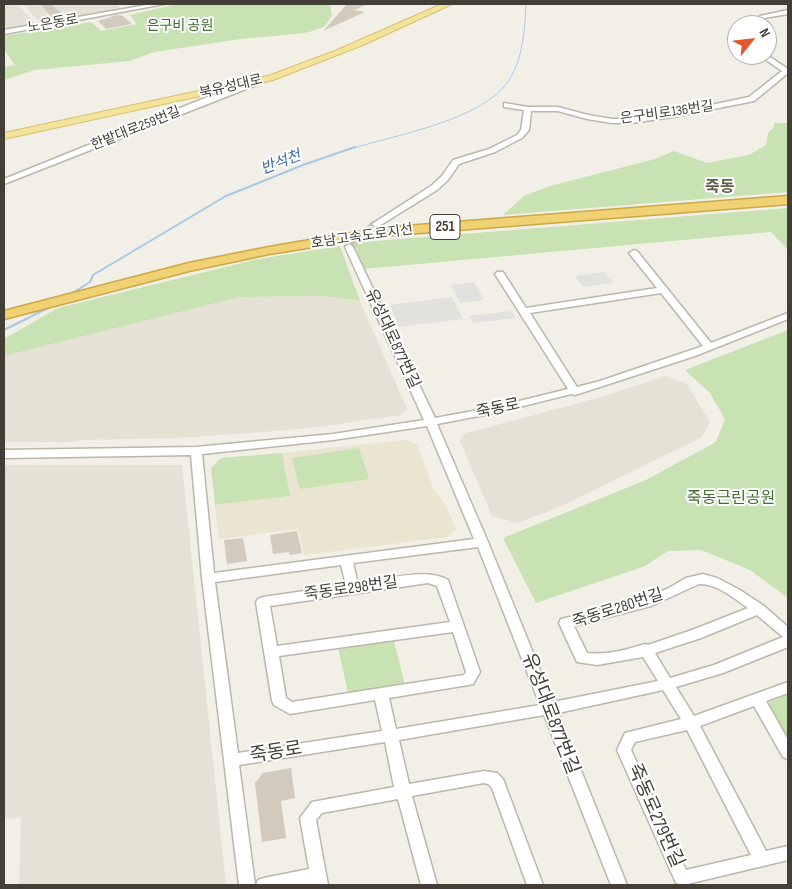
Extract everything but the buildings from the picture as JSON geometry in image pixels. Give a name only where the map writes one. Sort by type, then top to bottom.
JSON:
[{"type":"highway","name":"호남고속도로지선","points":[[4,315],[191,262],[249,249],[389,227],[788,196]]},
{"type":"highway","name":"호남고속도로지선","points":[[4,309],[251,254],[393,231],[788,200]]},
{"type":"main road","name":"북유성대로","points":[[4,128],[206,86],[278,67],[314,55],[430,4]]},
{"type":"main road","name":"북유성대로","points":[[4,136],[270,78],[349,49],[448,4]]},
{"type":"street","points":[[126,4],[133,10]]},
{"type":"street","name":"노은동로","points":[[4,32],[162,4]]},
{"type":"street","points":[[772,15],[788,12]]},
{"type":"street","name":"은구비로136번길","points":[[528,109],[558,109],[587,117],[624,122],[673,116],[751,99],[787,71],[777,65]]},
{"type":"street","name":"한밭대로259번길","points":[[4,182],[203,102],[270,78]]},
{"type":"street","points":[[376,224],[434,188],[448,174],[456,162],[474,158],[524,132],[528,109],[507,106]]},
{"type":"street","name":"유성대로877번길","points":[[349,247],[431,422],[482,542],[620,885]]},
{"type":"street","points":[[634,253],[709,347]]},
{"type":"street","points":[[500,274],[574,392]]},
{"type":"street","points":[[524,311],[664,290]]},
{"type":"street","name":"죽동로","points":[[4,454],[196,451],[333,437],[431,422],[574,392],[709,347],[788,316]]},
{"type":"street","name":"죽동로","points":[[196,451],[208,578],[247,885]]},
{"type":"street","points":[[208,578],[482,542]]},
{"type":"street","points":[[346,561],[353,589]]},
{"type":"street","name":"죽동로280번길","points":[[759,609],[722,625],[606,660],[590,661],[582,658],[566,623],[639,606],[665,595],[692,580],[702,578],[714,582],[759,609],[788,634]]},
{"type":"street","name":"죽동로298번길","points":[[436,579],[443,584],[473,672],[468,680],[290,708],[279,701],[263,602],[353,589],[436,579]]},
{"type":"street","points":[[272,652],[457,626]]},
{"type":"street","name":"죽동로","points":[[231,760],[548,710],[642,692],[728,665],[788,641]]},
{"type":"street","points":[[645,649],[691,723],[762,860]]},
{"type":"street","name":"죽동로279번길","points":[[788,688],[691,723],[630,737],[624,750],[682,878],[788,853]]},
{"type":"street","points":[[381,695],[403,791],[429,885]]},
{"type":"street","points":[[758,700],[788,753]]},
{"type":"street","points":[[264,885],[319,880],[308,818],[314,808],[321,805],[484,777],[492,778],[498,784],[535,885]]},
{"type":"shaded area","points":[[4,4],[17,4],[35,23],[4,29]]},
{"type":"shaded area","points":[[23,4],[116,4],[120,7],[118,9],[40,23]]},
{"type":"shaded area","points":[[604,272],[613,283],[583,287],[575,276]]},
{"type":"shaded area","points":[[474,282],[484,300],[460,303],[451,285]]},
{"type":"shaded area","points":[[323,296],[360,301],[407,409],[401,415],[319,427],[178,438],[83,440],[72,442],[4,442],[4,356],[240,297]]},
{"type":"shaded area","points":[[452,297],[463,319],[399,327],[390,305]]},
{"type":"shaded area","points":[[511,311],[515,318],[473,323],[469,316]]},
{"type":"shaded area","points":[[666,376],[686,383],[710,422],[702,437],[560,507],[517,523],[492,516],[460,441],[463,434],[594,399]]},
{"type":"shaded area","points":[[405,440],[417,444],[434,490],[446,505],[456,530],[447,537],[304,555],[298,529],[219,539],[215,505],[290,496],[282,453]]},
{"type":"shaded area","points":[[4,465],[182,465],[226,885],[19,885],[21,817],[4,819]]},
{"type":"green space","name":"은구비 공원","points":[[177,4],[330,4],[332,16],[324,27],[305,33],[241,39],[154,52],[130,61],[35,70],[4,80],[4,67],[15,65],[4,50],[4,36],[91,22],[101,31],[137,24],[130,15]]},
{"type":"green space","points":[[774,123],[788,123],[788,192],[503,215],[524,196],[550,186],[655,159],[674,151],[707,163],[749,155],[766,145],[768,133],[774,127]]},
{"type":"green space","points":[[788,208],[788,250],[771,232],[364,269],[355,245],[363,242]]},
{"type":"green space","points":[[340,246],[360,301],[323,296],[240,297],[4,356],[4,339],[58,308],[258,259]]},
{"type":"green space","name":"죽동근린공원","points":[[788,330],[788,598],[750,570],[701,550],[668,551],[645,566],[536,603],[503,538],[646,480],[716,442],[725,419],[710,393],[685,370]]},
{"type":"green space","points":[[359,448],[369,479],[300,489],[292,458]]},
{"type":"green space","points":[[282,453],[290,496],[215,505],[211,468],[221,458]]},
{"type":"green space","points":[[393,638],[405,684],[348,693],[338,647]]},
{"type":"green space","points":[[788,694],[788,743],[768,709],[770,702]]},
{"type":"waterway","name":"반석천","points":[[351,149],[460,116],[480,106],[497,93],[510,79],[518,62],[524,33],[526,4]]},
{"type":"waterway","name":"반석천","points":[[71,294],[90,282],[93,275],[226,196],[303,165],[355,147]]},
{"type":"waterway","name":"반석천","points":[[4,330],[54,305]]},
{"type":"tunnel","points":[[349,247],[376,224]]},
{"type":"district","name":"죽동","points":[[720,188]]}]
